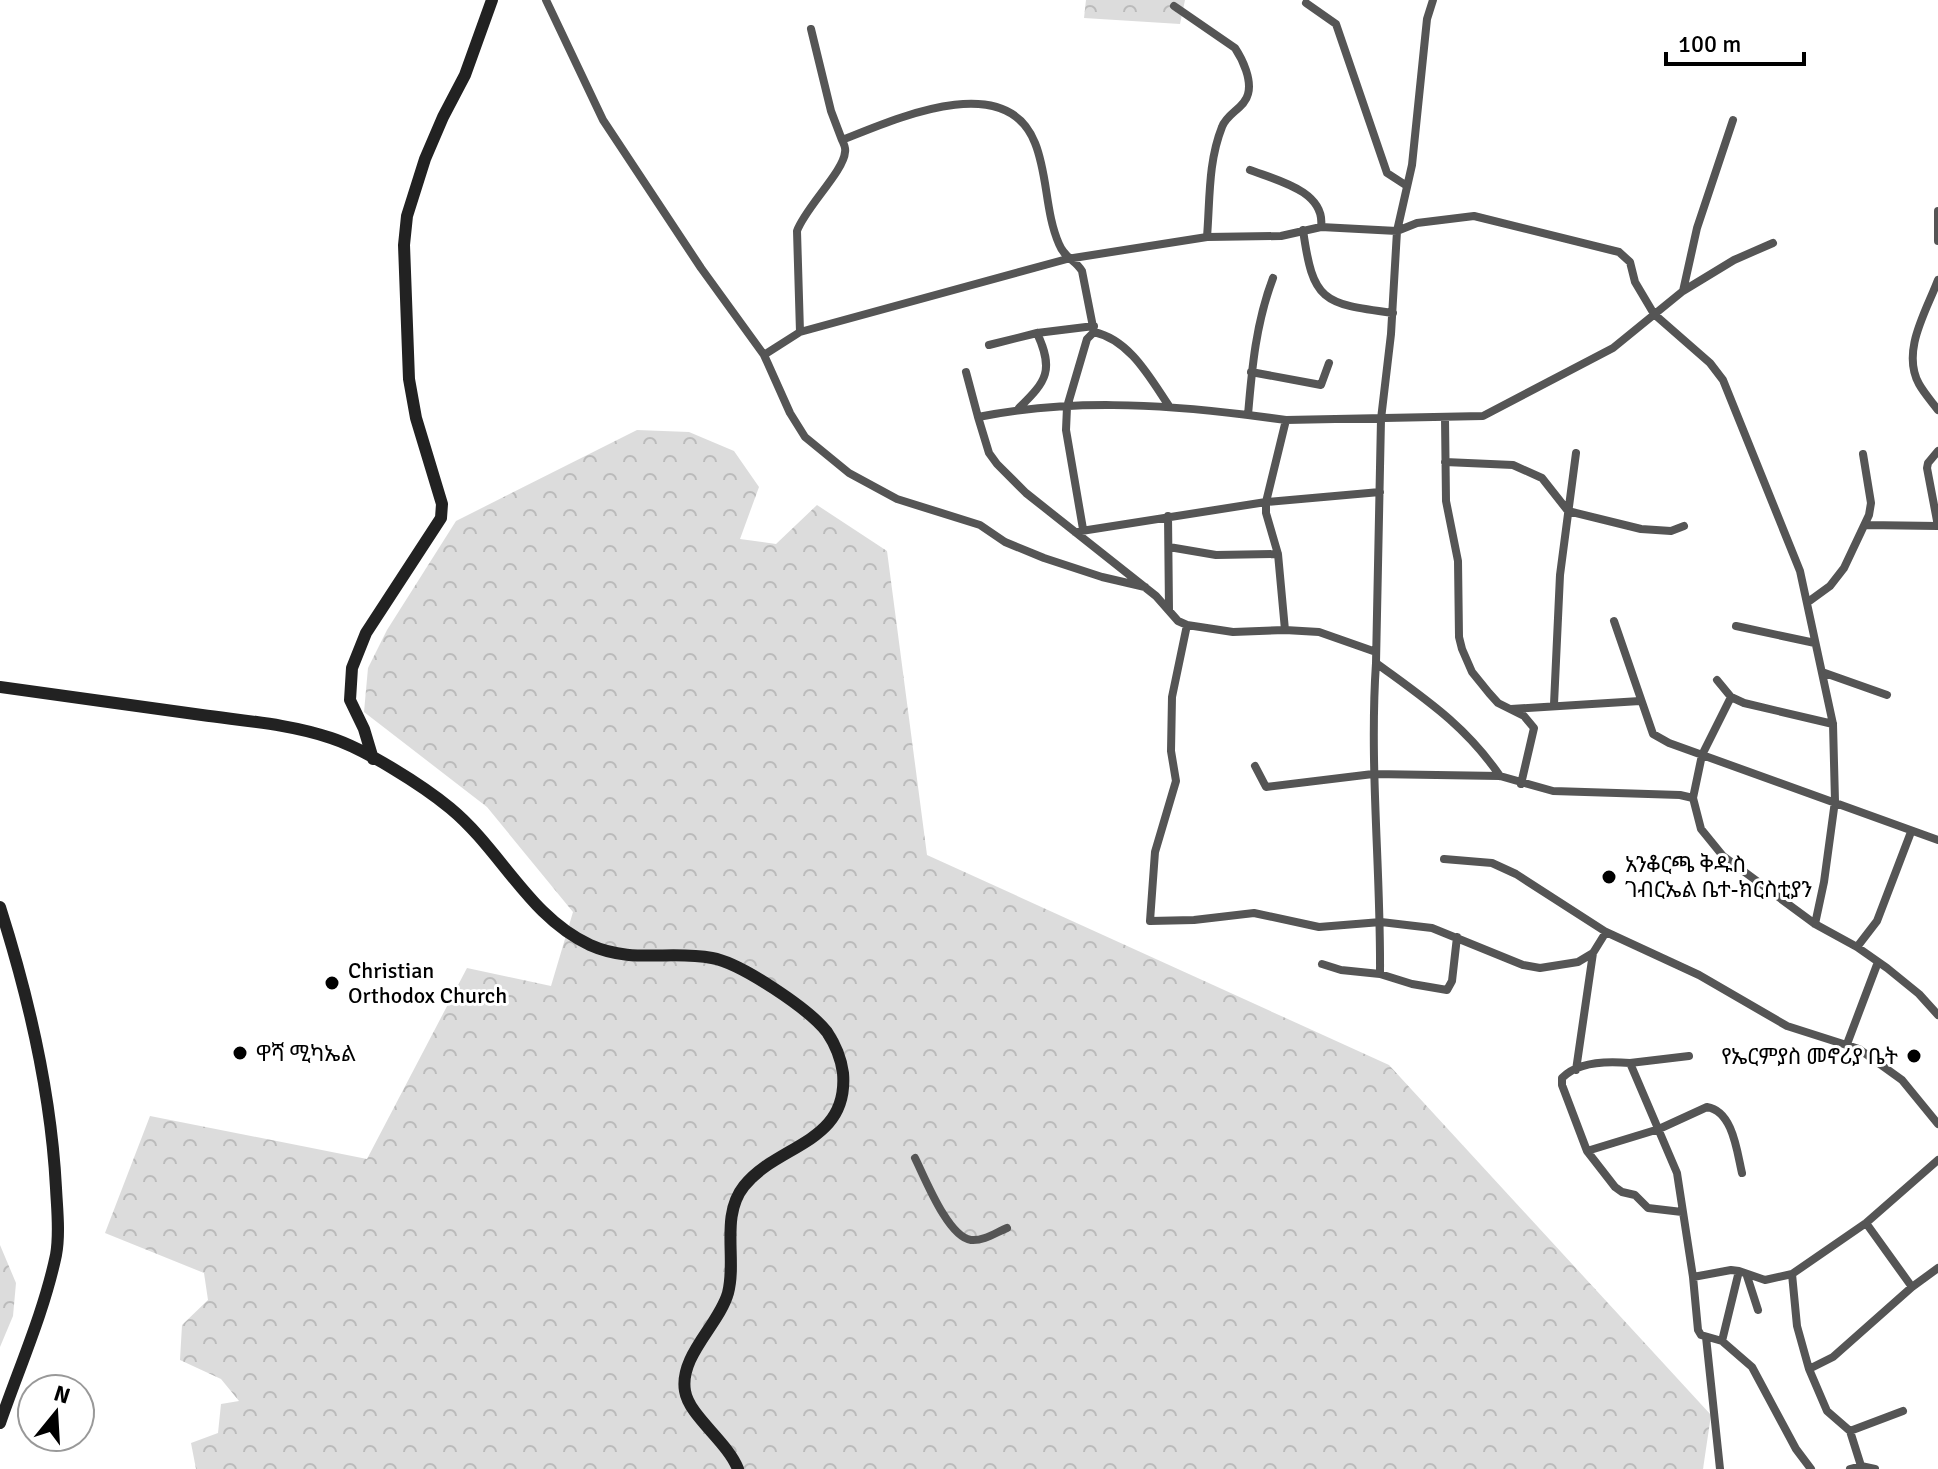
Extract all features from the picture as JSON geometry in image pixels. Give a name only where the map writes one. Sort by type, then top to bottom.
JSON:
[{"type":"main road","points":[[373,759],[364,729],[350,700],[352,668],[366,633],[441,518],[442,504],[416,418],[409,379],[404,245],[407,216],[425,159],[465,75],[492,0]]},
{"type":"main road","points":[[0,687],[286,727],[335,739],[373,759],[450,808],[497,857],[543,913],[563,930],[592,946],[615,953],[642,958],[696,956],[733,964],[749,972],[815,1020],[835,1045],[843,1071],[843,1087],[834,1114],[824,1131],[755,1176],[736,1199],[732,1216],[729,1288],[723,1308],[686,1373],[685,1393],[696,1413],[727,1449],[738,1469]]},
{"type":"main road","points":[[0,907],[22,975],[40,1062],[54,1147],[58,1215],[56,1252],[49,1281],[0,1423]]},
{"type":"street","points":[[546,0],[603,120],[701,268],[764,355],[790,413],[805,437],[826,456],[871,487],[922,508],[980,525],[1005,542],[1044,558],[1145,587]]},
{"type":"street","points":[[1380,974],[1379,851],[1373,774],[1381,419],[1393,313],[1397,231],[1412,165],[1427,19],[1433,0]]},
{"type":"street","points":[[1306,3],[1336,24],[1387,173],[1407,186]]},
{"type":"street","points":[[1174,6],[1235,48],[1250,84],[1245,101],[1226,119],[1213,153],[1207,237]]},
{"type":"street","points":[[800,332],[797,231],[801,219],[843,161],[845,148],[831,111],[811,29]]},
{"type":"street","points":[[842,140],[900,117],[957,104],[984,104],[1015,116],[1030,131],[1059,245],[1067,259],[1082,271],[1094,329],[1087,339],[1067,407],[1066,430],[1079,530]]},
{"type":"street","points":[[1683,291],[1697,228],[1733,120]]},
{"type":"street","points":[[1250,170],[1303,193],[1316,203],[1321,212],[1321,227]]},
{"type":"street","points":[[1938,211],[1938,241]]},
{"type":"street","points":[[764,355],[800,332],[1067,259],[1207,237],[1281,236],[1321,227],[1397,231],[1417,223],[1474,216],[1619,252],[1630,262],[1635,282],[1654,314],[1710,363],[1727,387],[1792,547],[1808,602],[1833,724],[1835,801],[1815,924]]},
{"type":"street","points":[[1303,230],[1308,267],[1320,292],[1354,308],[1393,313]]},
{"type":"street","points":[[978,417],[1019,409],[1169,406],[1286,420],[1483,416],[1613,348],[1683,291],[1734,260],[1773,243]]},
{"type":"street","points":[[1248,415],[1251,372],[1262,307],[1273,278]]},
{"type":"street","points":[[1938,280],[1911,353],[1919,384],[1938,410]]},
{"type":"street","points":[[989,345],[1037,333],[1094,329],[1136,359],[1169,406]]},
{"type":"street","points":[[1019,409],[1040,388],[1047,373],[1047,361],[1037,333]]},
{"type":"street","points":[[1251,372],[1321,385],[1329,363]]},
{"type":"street","points":[[966,372],[989,453],[997,464],[1026,493],[1079,530],[1145,587],[1178,621],[1233,632],[1319,632],[1376,652]]},
{"type":"street","points":[[1445,418],[1446,501],[1458,561],[1459,637],[1472,672],[1480,683],[1498,703],[1524,716],[1534,728],[1521,784]]},
{"type":"street","points":[[1285,630],[1278,554],[1266,513],[1266,502],[1286,420]]},
{"type":"street","points":[[1865,525],[1938,526],[1927,468],[1938,451]]},
{"type":"street","points":[[1554,704],[1560,575],[1576,453]]},
{"type":"street","points":[[1808,602],[1830,586],[1844,568],[1865,525],[1871,503],[1863,454]]},
{"type":"street","points":[[1445,462],[1513,465],[1542,478],[1568,511],[1641,529],[1671,531],[1684,526]]},
{"type":"street","points":[[1079,530],[1266,502],[1380,492]]},
{"type":"street","points":[[1168,516],[1169,610]]},
{"type":"street","points":[[1169,547],[1216,555],[1278,554]]},
{"type":"street","points":[[1614,621],[1653,734],[1702,755],[1938,840]]},
{"type":"street","points":[[1187,625],[1172,697],[1171,751],[1176,781],[1155,852],[1150,921],[1254,913],[1319,927],[1381,922],[1432,928],[1523,965],[1540,968],[1578,962],[1593,953]]},
{"type":"street","points":[[1736,626],[1815,643]]},
{"type":"street","points":[[1376,663],[1455,722],[1500,776]]},
{"type":"street","points":[[1822,672],[1887,695]]},
{"type":"street","points":[[1717,680],[1731,697],[1763,709],[1833,724]]},
{"type":"street","points":[[1731,697],[1702,755],[1693,798],[1701,829],[1723,856],[1815,924],[1878,962],[1919,994],[1938,1015]]},
{"type":"street","points":[[1510,709],[1640,701]]},
{"type":"street","points":[[1255,766],[1266,787],[1373,774],[1500,776],[1521,784],[1581,793],[1680,795],[1693,798]]},
{"type":"street","points":[[1857,947],[1877,921],[1911,832]]},
{"type":"street","points":[[1444,859],[1492,863],[1516,874],[1606,932],[1699,975],[1787,1026],[1847,1044],[1870,1055],[1902,1080],[1938,1124]]},
{"type":"street","points":[[1576,1070],[1593,953],[1606,932]]},
{"type":"street","points":[[1322,964],[1447,990],[1452,981],[1457,937]]},
{"type":"street","points":[[1847,1044],[1878,962]]},
{"type":"street","points":[[1682,1212],[1648,1208],[1635,1195],[1615,1187],[1587,1151],[1562,1078],[1597,1062],[1630,1063],[1689,1056]]},
{"type":"street","points":[[1630,1063],[1677,1173],[1698,1330],[1701,1335],[1722,1341],[1752,1367],[1796,1449],[1811,1469]]},
{"type":"street","points":[[1587,1151],[1659,1129],[1707,1107],[1716,1109],[1734,1139],[1742,1173]]},
{"type":"street","points":[[915,1158],[934,1198],[957,1234],[967,1239],[982,1240],[1007,1228]]},
{"type":"street","points":[[1693,1277],[1731,1270],[1765,1280],[1792,1274],[1866,1223],[1938,1160]]},
{"type":"street","points":[[1866,1223],[1912,1287]]},
{"type":"street","points":[[1809,1369],[1833,1357],[1938,1268]]},
{"type":"street","points":[[1743,1274],[1758,1310]]},
{"type":"street","points":[[1722,1341],[1743,1274]]},
{"type":"street","points":[[1792,1274],[1797,1326],[1809,1369],[1827,1411],[1850,1431],[1862,1467]]},
{"type":"street","points":[[1706,1337],[1720,1469]]},
{"type":"street","points":[[1850,1431],[1903,1411]]},
{"type":"street","points":[[1850,1469],[1875,1469]]},
{"type":"green space","points":[[1086,0],[1185,0],[1180,24],[1084,18]]},
{"type":"green space","points":[[637,430],[689,432],[734,451],[759,487],[740,539],[776,544],[817,505],[887,551],[927,855],[1389,1065],[1711,1415],[1703,1469],[196,1469],[191,1443],[218,1433],[221,1404],[239,1401],[221,1379],[180,1360],[182,1325],[208,1300],[204,1273],[105,1233],[150,1116],[367,1159],[467,968],[551,986],[573,912],[487,807],[364,712],[368,668],[387,630],[456,521]]},
{"type":"green space","points":[[0,1245],[16,1283],[13,1316],[0,1347]]},
{"type":"place","name":"አንቆርጫ ቅዱስ ገብርኤል ቤተ-ክርስቲያን","points":[[1609,877]]},
{"type":"place","name":"Christian Orthodox Church","points":[[332,983]]},
{"type":"place","name":"ዋሻ ሚካኤል","points":[[240,1053]]},
{"type":"place","name":"የኤርምያስ መኖሪያ ቤት","points":[[1914,1056]]}]
